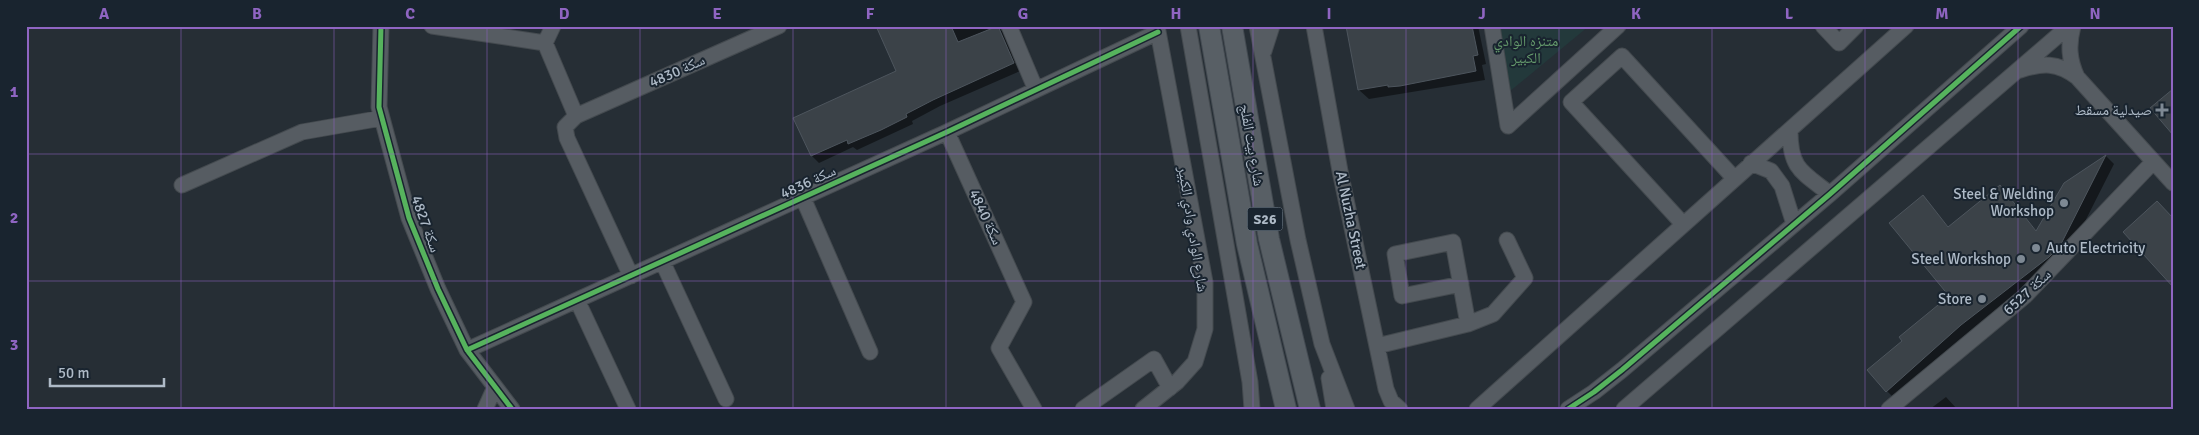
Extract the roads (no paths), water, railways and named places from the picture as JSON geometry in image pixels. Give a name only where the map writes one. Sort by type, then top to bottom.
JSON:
[{"type":"main road","name":"شارع بيت الفلج","points":[[1208,26],[1247,244],[1286,409]]},
{"type":"main road","name":"شارع بيت الفلج","points":[[1232,26],[1269,239],[1310,409]]},
{"type":"street","name":"سكة 4827","points":[[381,26],[379,107],[409,218],[438,289],[467,350],[512,409]]},
{"type":"street","points":[[432,26],[545,43]]},
{"type":"street","points":[[553,26],[545,43],[576,116],[565,127],[567,138],[631,276]]},
{"type":"street","name":"سكة 4830","points":[[576,116],[779,26]]},
{"type":"street","points":[[1009,26],[1036,90]]},
{"type":"street","points":[[1188,26],[1250,382],[1252,409]]},
{"type":"street","points":[[1257,26],[1298,240],[1322,344],[1344,407]]},
{"type":"street","points":[[1263,58],[1272,26]]},
{"type":"street","name":"Al Nuzha Street","points":[[1314,26],[1340,171],[1386,390],[1392,401],[1400,409]]},
{"type":"street","points":[[1492,26],[1508,126],[1618,26]]},
{"type":"street","points":[[1823,26],[1838,43],[1856,26]]},
{"type":"street","points":[[1568,409],[1594,392],[1830,194],[2020,26]]},
{"type":"street","points":[[1624,409],[2069,26]]},
{"type":"street","points":[[2073,26],[2070,35],[2070,62],[2077,77]]},
{"type":"street","points":[[1478,409],[1734,178],[1790,131],[1899,28]]},
{"type":"street","name":"سكة 4836","points":[[467,350],[663,263],[947,132],[1157,29]]},
{"type":"street","name":"شارع الوادي وادي الكبير","points":[[1143,409],[1163,398],[1195,362],[1205,329],[1205,282],[1157,29]]},
{"type":"street","points":[[1683,224],[1571,102],[1622,56],[1734,178]]},
{"type":"street","points":[[2019,70],[2034,66],[2056,66],[2064,68],[2077,77],[2173,183]]},
{"type":"street","points":[[182,185],[302,132],[382,118]]},
{"type":"street","points":[[1790,131],[1790,152],[1801,171],[1830,194]]},
{"type":"street","name":"سكة 4840","points":[[947,132],[1024,302],[999,348],[1034,409]]},
{"type":"street","name":"سكة 6527","points":[[1889,409],[2024,296],[2153,162]]},
{"type":"street","points":[[1751,163],[1771,170],[1782,186],[1794,224]]},
{"type":"street","points":[[803,198],[870,352]]},
{"type":"street","points":[[1377,346],[1468,324],[1493,314],[1525,278],[1507,240]]},
{"type":"street","points":[[1461,284],[1402,296],[1395,254],[1453,242],[1461,284],[1468,324]]},
{"type":"street","points":[[663,263],[726,399]]},
{"type":"street","points":[[577,300],[628,409]]},
{"type":"street","points":[[1083,409],[1154,359],[1163,398]]},
{"type":"street","points":[[1250,382],[1260,409]]},
{"type":"street","points":[[485,409],[495,387]]},
{"type":"place","name":"صيدلية مسقط","points":[[2162,110]]},
{"type":"place","name":"Steel & Welding Workshop","points":[[2064,203]]},
{"type":"place","name":"Auto Electricity","points":[[2036,248]]},
{"type":"place","name":"Steel Workshop","points":[[2021,259]]},
{"type":"place","name":"Store","points":[[1982,299]]},
{"type":"park label","name":"متنزه الوادي الكبير","points":[[1526,50]]}]
